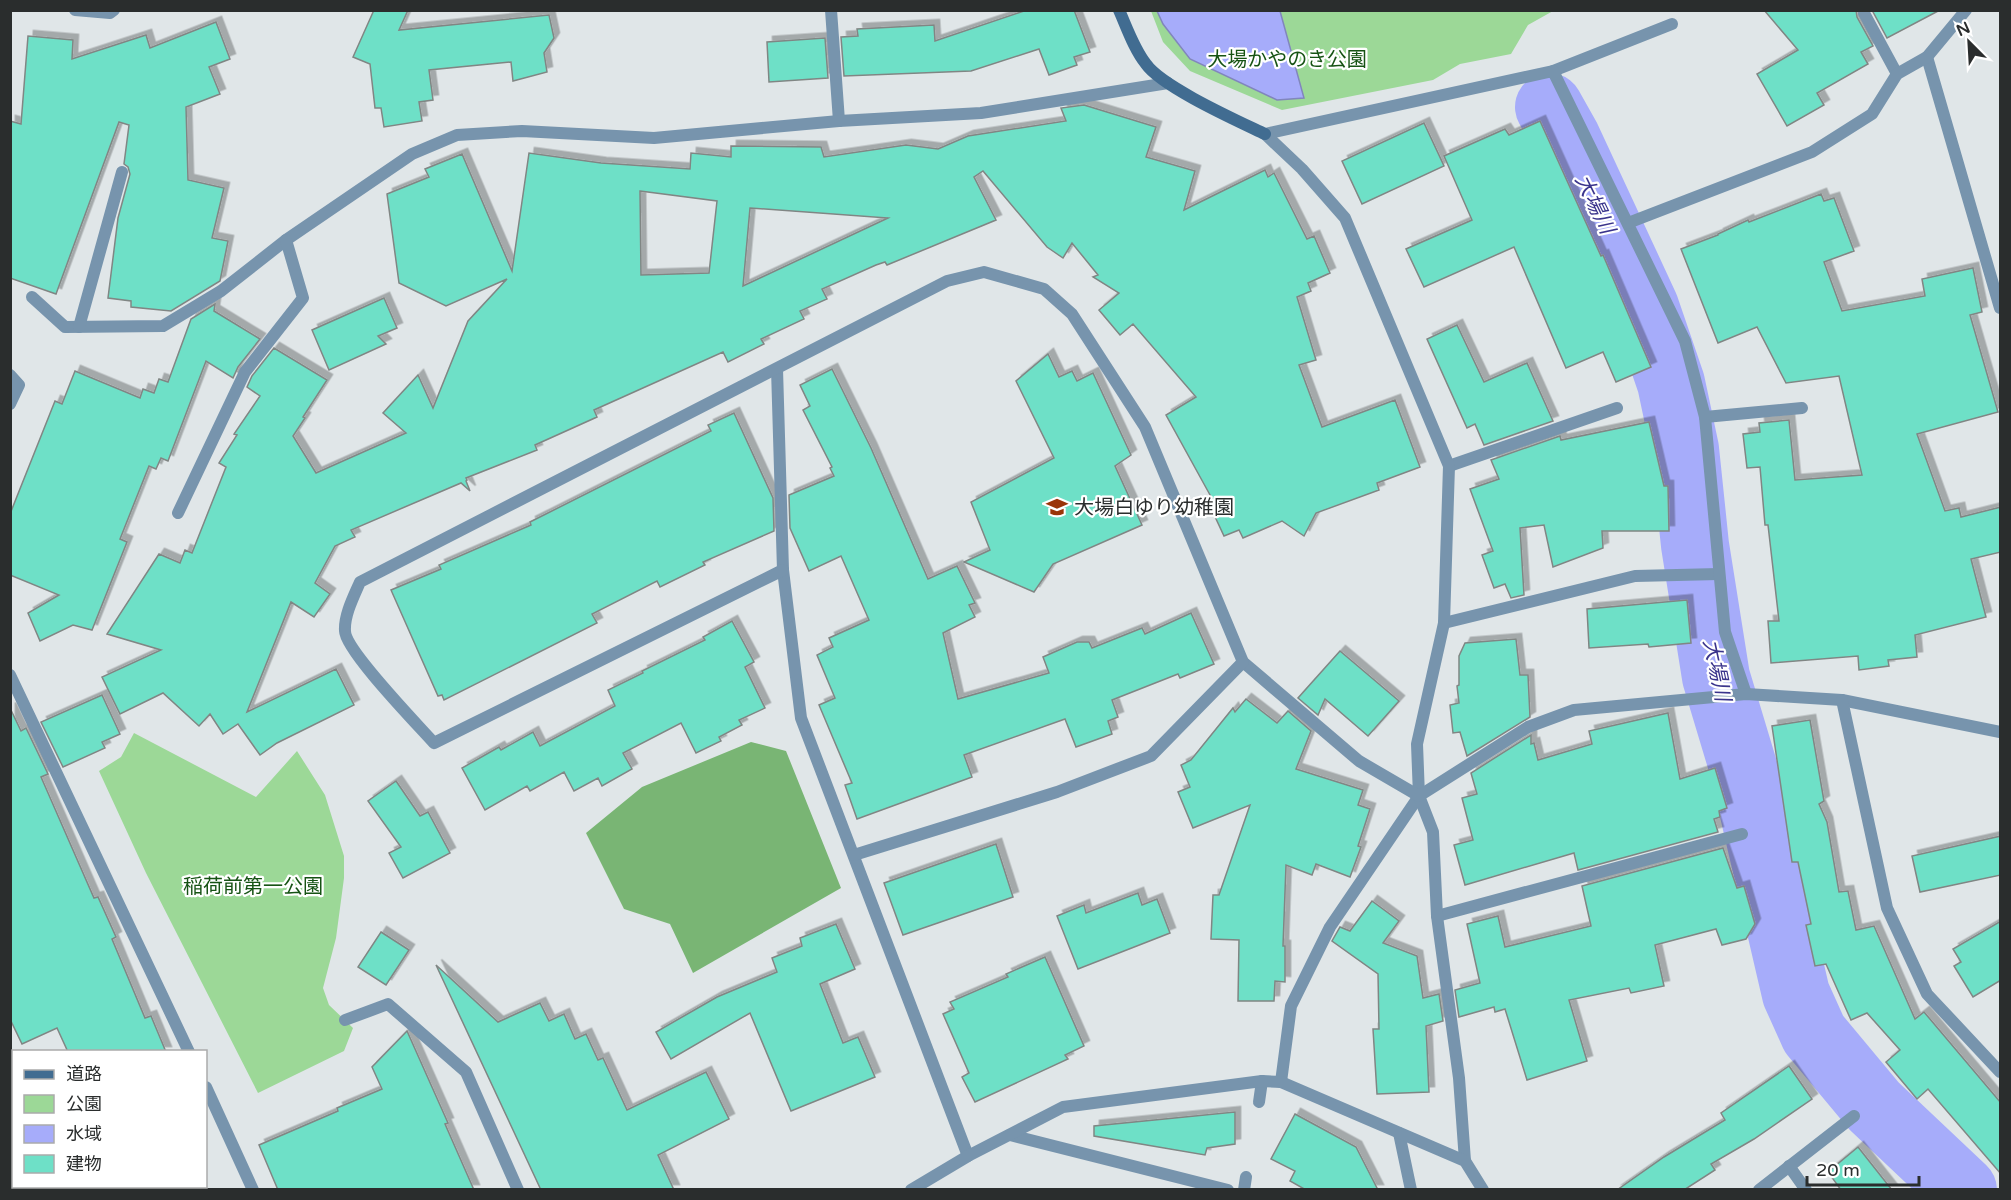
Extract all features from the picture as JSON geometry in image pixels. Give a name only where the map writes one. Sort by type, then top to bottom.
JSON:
[{"type":"street","points":[[75,10],[110,13],[114,10]]},
{"type":"street","points":[[831,10],[839,121]]},
{"type":"street","points":[[1119,10],[1146,65],[1168,83],[1225,116],[1265,134],[1302,169],[1346,218],[1449,466],[1444,623],[1417,744],[1419,796],[1433,832],[1437,916],[1459,1078],[1465,1161],[1483,1190]]},
{"type":"street","points":[[1628,223],[1812,152],[1872,114],[1898,74],[1927,57],[1966,10]]},
{"type":"street","points":[[1864,13],[1898,74]]},
{"type":"street","points":[[1265,134],[1553,71],[1672,24]]},
{"type":"street","points":[[1927,57],[2001,308]]},
{"type":"street","points":[[1553,71],[1685,340],[1705,417],[1725,632],[1746,694]]},
{"type":"street","points":[[32,297],[65,327],[163,326],[221,291],[286,240],[412,154],[458,135],[522,131],[654,138],[839,121],[981,112],[1168,83]]},
{"type":"street","points":[[79,327],[122,172]]},
{"type":"street","points":[[178,513],[245,372],[303,298],[286,240]]},
{"type":"street","points":[[783,570],[434,743],[356,654],[344,632],[349,610],[360,582],[947,281],[984,272],[1044,289],[1072,314],[1146,428],[1243,662],[1359,761],[1419,796]]},
{"type":"street","points":[[777,369],[783,570],[801,718],[968,1156]]},
{"type":"street","points":[[10,375],[19,385],[10,404]]},
{"type":"street","points":[[1449,466],[1617,408]]},
{"type":"street","points":[[1705,417],[1802,408]]},
{"type":"street","points":[[1444,623],[1635,576],[1719,574]]},
{"type":"street","points":[[854,855],[1057,792],[1151,756],[1243,662]]},
{"type":"street","points":[[10,675],[188,1050]]},
{"type":"street","points":[[1281,1082],[1291,1006],[1330,927],[1419,796],[1528,727],[1574,710],[1746,694],[1842,700],[2001,732]]},
{"type":"street","points":[[1842,700],[1887,908],[1927,994],[2001,1072]]},
{"type":"street","points":[[1437,916],[1742,834]]},
{"type":"street","points":[[345,1020],[388,1004],[466,1072],[518,1190]]},
{"type":"street","points":[[910,1190],[968,1156],[1063,1107],[1262,1081],[1281,1082],[1465,1161]]},
{"type":"street","points":[[1259,1102],[1262,1081]]},
{"type":"street","points":[[207,1089],[254,1190]]},
{"type":"street","points":[[1759,1190],[1854,1116]]},
{"type":"street","points":[[1399,1133],[1411,1190]]},
{"type":"street","points":[[1010,1135],[1228,1190]]},
{"type":"street","points":[[1789,1166],[1806,1190]]},
{"type":"green space","name":"大場かやのき公園","points":[[1151,11],[1553,11],[1528,25],[1511,54],[1460,64],[1433,80],[1282,110],[1190,71],[1163,42]]},
{"type":"green space","name":"稲荷前第一公園","points":[[134,733],[256,797],[297,751],[325,795],[344,856],[344,878],[336,938],[323,988],[329,1005],[353,1028],[344,1051],[258,1093],[146,873],[99,771],[121,757]]},
{"type":"green space","points":[[751,742],[786,751],[841,888],[693,973],[670,924],[624,909],[586,833],[642,787]]},
{"type":"water","points":[[1157,11],[1280,11],[1304,98],[1277,100],[1190,59],[1163,24]]},
{"type":"building","points":[[374,10],[408,10],[399,30],[549,15],[554,38],[544,53],[547,72],[513,81],[511,62],[429,70],[433,100],[419,102],[422,121],[384,127],[381,108],[375,108],[370,64],[353,57]]},
{"type":"building","points":[[1027,10],[1074,10],[1090,52],[1074,57],[1077,65],[1049,75],[1039,49],[971,71],[844,76],[841,37],[858,36],[857,29],[934,25],[935,41]]},
{"type":"building","points":[[1764,10],[1856,10],[1857,17],[1873,46],[1861,52],[1868,64],[1817,93],[1824,105],[1787,126],[1757,74],[1798,50]]},
{"type":"building","points":[[1872,10],[1940,10],[1887,38]]},
{"type":"building","points":[[216,22],[230,59],[209,67],[220,94],[186,107],[188,180],[224,188],[212,238],[228,241],[220,281],[171,311],[131,307],[131,301],[108,298],[118,218],[130,174],[128,167],[124,164],[129,125],[119,122],[56,294],[10,278],[10,121],[21,124],[28,36],[73,40],[72,59],[146,35],[150,48]]},
{"type":"building","points":[[825,38],[828,78],[769,82],[767,42]]},
{"type":"building","points":[[1084,105],[1156,127],[1146,157],[1195,171],[1184,210],[1265,170],[1268,177],[1274,173],[1307,239],[1314,236],[1330,273],[1308,283],[1311,291],[1297,297],[1316,360],[1299,365],[1322,427],[1395,400],[1420,467],[1377,483],[1379,490],[1316,513],[1304,536],[1282,521],[1243,538],[1239,530],[1224,536],[1210,506],[1215,504],[1166,415],[1196,397],[1133,324],[1120,335],[1099,310],[1119,293],[1093,277],[1098,275],[1072,243],[1063,258],[1047,247],[983,171],[974,177],[996,220],[887,265],[885,262],[876,265],[822,289],[827,299],[800,311],[804,319],[761,339],[764,344],[728,362],[723,352],[594,410],[597,417],[535,445],[537,450],[466,478],[470,491],[461,483],[351,530],[355,537],[335,546],[315,583],[330,594],[314,617],[291,602],[247,712],[336,669],[354,705],[277,743],[260,755],[238,724],[223,734],[210,714],[199,726],[163,693],[120,714],[102,677],[161,650],[107,634],[159,554],[180,563],[185,550],[192,553],[226,467],[219,463],[237,435],[234,434],[260,396],[247,387],[252,376],[274,348],[327,380],[293,436],[316,473],[406,433],[383,413],[418,375],[433,408],[468,321],[507,279],[446,306],[399,283],[387,194],[429,177],[425,169],[462,154],[512,271],[529,153],[601,163],[690,169],[691,153],[731,157],[731,146],[821,147],[824,157],[906,145],[938,149],[968,136],[1066,121],[1061,108]],"holes":[[[640,191],[717,201],[709,273],[641,275]],[[750,208],[888,218],[743,286]]]},
{"type":"building","points":[[1540,121],[1601,256],[1603,255],[1651,367],[1616,382],[1603,352],[1566,368],[1514,247],[1424,287],[1406,249],[1472,220],[1444,156],[1505,129],[1509,135]]},
{"type":"building","points":[[1424,123],[1444,166],[1362,204],[1342,161]]},
{"type":"building","points":[[1821,194],[1824,201],[1834,198],[1854,251],[1824,262],[1842,311],[1925,296],[1922,279],[1973,268],[1982,312],[1970,315],[1998,412],[1917,434],[1945,511],[1959,508],[1961,517],[2001,507],[2001,552],[1971,559],[1986,617],[1915,635],[1917,657],[1888,660],[1889,666],[1859,670],[1858,656],[1771,663],[1768,621],[1779,621],[1768,525],[1765,525],[1760,467],[1747,468],[1743,434],[1760,432],[1759,423],[1789,420],[1795,480],[1862,475],[1839,376],[1786,383],[1757,327],[1718,343],[1681,249],[1718,235],[1748,220],[1749,222]]},
{"type":"building","points":[[384,298],[397,328],[378,336],[386,344],[329,370],[312,330]]},
{"type":"building","points":[[215,304],[214,311],[260,339],[238,367],[233,378],[206,361],[168,461],[161,458],[156,469],[149,466],[120,539],[127,542],[92,630],[73,625],[40,641],[28,613],[59,595],[10,575],[10,514],[55,401],[62,404],[75,371],[140,398],[143,389],[154,393],[159,379],[168,382],[191,319]]},
{"type":"building","points":[[1457,325],[1484,382],[1527,363],[1553,421],[1484,445],[1475,424],[1467,428],[1427,339]]},
{"type":"building","points":[[1048,354],[1059,377],[1072,371],[1077,381],[1093,373],[1131,455],[1115,466],[1142,525],[1053,564],[1034,592],[964,562],[990,550],[971,502],[1054,458],[1016,381]]},
{"type":"building","points":[[832,369],[871,448],[928,579],[957,566],[975,603],[969,605],[975,617],[943,633],[958,699],[1049,673],[1043,657],[1077,642],[1089,642],[1092,648],[1142,628],[1145,634],[1191,613],[1214,664],[1180,678],[1178,674],[1112,700],[1118,717],[1108,721],[1112,734],[1076,747],[1065,719],[964,755],[972,777],[857,819],[845,785],[852,783],[819,705],[835,698],[817,655],[833,647],[829,638],[869,620],[841,556],[809,571],[790,528],[789,495],[834,476],[830,468],[832,467],[803,410],[810,406],[800,385]]},
{"type":"building","points":[[734,413],[773,498],[774,531],[703,562],[705,565],[660,587],[657,581],[592,614],[597,623],[444,700],[442,695],[438,696],[391,590],[441,569],[439,565],[531,525],[530,522],[711,431],[708,425]]},
{"type":"building","points":[[1649,422],[1664,486],[1668,486],[1669,531],[1602,531],[1603,548],[1553,567],[1544,525],[1520,528],[1524,595],[1511,598],[1505,584],[1494,588],[1482,555],[1493,551],[1470,489],[1499,479],[1491,460],[1560,436],[1561,440]]},
{"type":"building","points":[[1687,600],[1691,643],[1649,647],[1648,644],[1589,648],[1587,609]]},
{"type":"building","points":[[732,621],[754,662],[745,667],[765,708],[739,720],[742,725],[719,737],[721,741],[696,753],[681,723],[623,753],[632,769],[602,786],[598,778],[574,791],[564,772],[530,791],[527,786],[485,810],[462,768],[499,747],[501,750],[533,732],[540,746],[615,706],[608,690],[705,640],[703,637]]},
{"type":"building","points":[[1516,639],[1520,675],[1528,675],[1530,717],[1467,756],[1460,732],[1453,733],[1450,705],[1459,703],[1457,686],[1459,685],[1459,656],[1465,643]]},
{"type":"building","points":[[1340,651],[1399,701],[1368,736],[1325,699],[1318,715],[1298,698]]},
{"type":"building","points":[[102,695],[120,734],[102,742],[105,748],[63,767],[41,722]]},
{"type":"building","points":[[1246,699],[1277,723],[1288,711],[1311,731],[1296,769],[1363,790],[1358,805],[1370,809],[1358,846],[1361,847],[1350,877],[1316,864],[1312,875],[1286,865],[1283,946],[1285,946],[1285,982],[1275,981],[1274,1001],[1238,1001],[1239,940],[1211,939],[1213,895],[1219,895],[1250,805],[1193,828],[1178,792],[1190,787],[1181,765],[1191,760],[1233,708],[1235,712]]},
{"type":"building","points":[[10,708],[21,731],[26,728],[48,774],[41,777],[94,898],[98,897],[116,937],[112,939],[145,1018],[151,1016],[165,1050],[67,1050],[57,1028],[22,1044],[10,1019]]},
{"type":"building","points":[[1668,713],[1680,779],[1715,768],[1727,808],[1719,811],[1720,817],[1714,819],[1718,832],[1578,870],[1574,853],[1465,885],[1454,845],[1473,840],[1462,798],[1477,794],[1471,773],[1531,735],[1531,744],[1534,743],[1538,760],[1592,744],[1589,731]]},
{"type":"building","points":[[1810,720],[1824,801],[1819,804],[1827,822],[1839,892],[1848,891],[1856,930],[1874,926],[1915,1019],[1924,1012],[2001,1103],[2001,1174],[1928,1089],[1917,1099],[1886,1062],[1900,1050],[1867,1013],[1851,1020],[1826,964],[1815,966],[1806,925],[1811,924],[1798,862],[1792,862],[1772,726]]},
{"type":"building","points":[[396,781],[420,816],[428,812],[450,853],[403,878],[389,853],[401,847],[368,801]]},
{"type":"building","points":[[2001,836],[2001,875],[1920,892],[1912,856]]},
{"type":"building","points":[[996,844],[1013,897],[903,935],[884,883]]},
{"type":"building","points":[[1723,848],[1737,888],[1744,886],[1755,924],[1746,939],[1722,945],[1716,929],[1655,945],[1664,986],[1631,993],[1629,988],[1569,1000],[1587,1061],[1527,1080],[1505,1009],[1495,1012],[1494,1007],[1459,1017],[1455,990],[1480,983],[1467,924],[1498,916],[1505,947],[1591,926],[1582,886]]},
{"type":"building","points":[[1138,893],[1142,905],[1157,899],[1170,933],[1078,969],[1057,916],[1084,905],[1086,913]]},
{"type":"building","points":[[1372,901],[1399,921],[1383,943],[1417,956],[1423,998],[1439,994],[1443,1021],[1426,1026],[1429,1092],[1377,1094],[1373,1029],[1379,1029],[1378,974],[1332,941],[1340,927],[1350,931]]},
{"type":"building","points":[[2001,921],[2001,980],[1973,997],[1954,966],[1961,962],[1953,949]]},
{"type":"building","points":[[836,924],[855,969],[820,984],[843,1043],[858,1037],[875,1077],[791,1111],[750,1013],[671,1059],[656,1032],[717,997],[777,972],[772,958],[802,946],[800,938]]},
{"type":"building","points":[[381,932],[409,950],[386,985],[358,967]]},
{"type":"building","points":[[1045,957],[1084,1046],[1065,1055],[1068,1059],[975,1102],[962,1077],[969,1073],[943,1014],[954,1009],[950,1002],[1008,977],[1006,974]]},
{"type":"building","points":[[436,965],[498,1022],[540,1003],[549,1021],[564,1014],[575,1039],[586,1034],[598,1060],[603,1058],[627,1110],[706,1072],[729,1119],[658,1155],[674,1190],[541,1190]]},
{"type":"building","points":[[407,1031],[448,1123],[445,1124],[474,1190],[278,1190],[259,1145],[382,1089],[372,1067]]},
{"type":"building","points":[[1789,1066],[1812,1099],[1754,1139],[1711,1164],[1715,1170],[1684,1190],[1617,1190],[1664,1157],[1725,1120],[1721,1113]]},
{"type":"building","points":[[1235,1112],[1235,1144],[1207,1148],[1205,1155],[1094,1136],[1094,1126]]},
{"type":"building","points":[[1295,1114],[1356,1147],[1378,1190],[1306,1190],[1290,1181],[1295,1171],[1271,1159]]},
{"type":"building","points":[[1858,1147],[1892,1190],[1841,1190],[1828,1172]]},
{"type":"waterway","name":"大場川","points":[[1549,107],[1567,139],[1645,307],[1671,383],[1685,449],[1695,545],[1716,677],[1744,770],[1796,994],[1814,1034],[1874,1106],[1963,1190]]},
{"type":"place","name":"大場白ゆり幼稚園","points":[[1057,507]]}]
